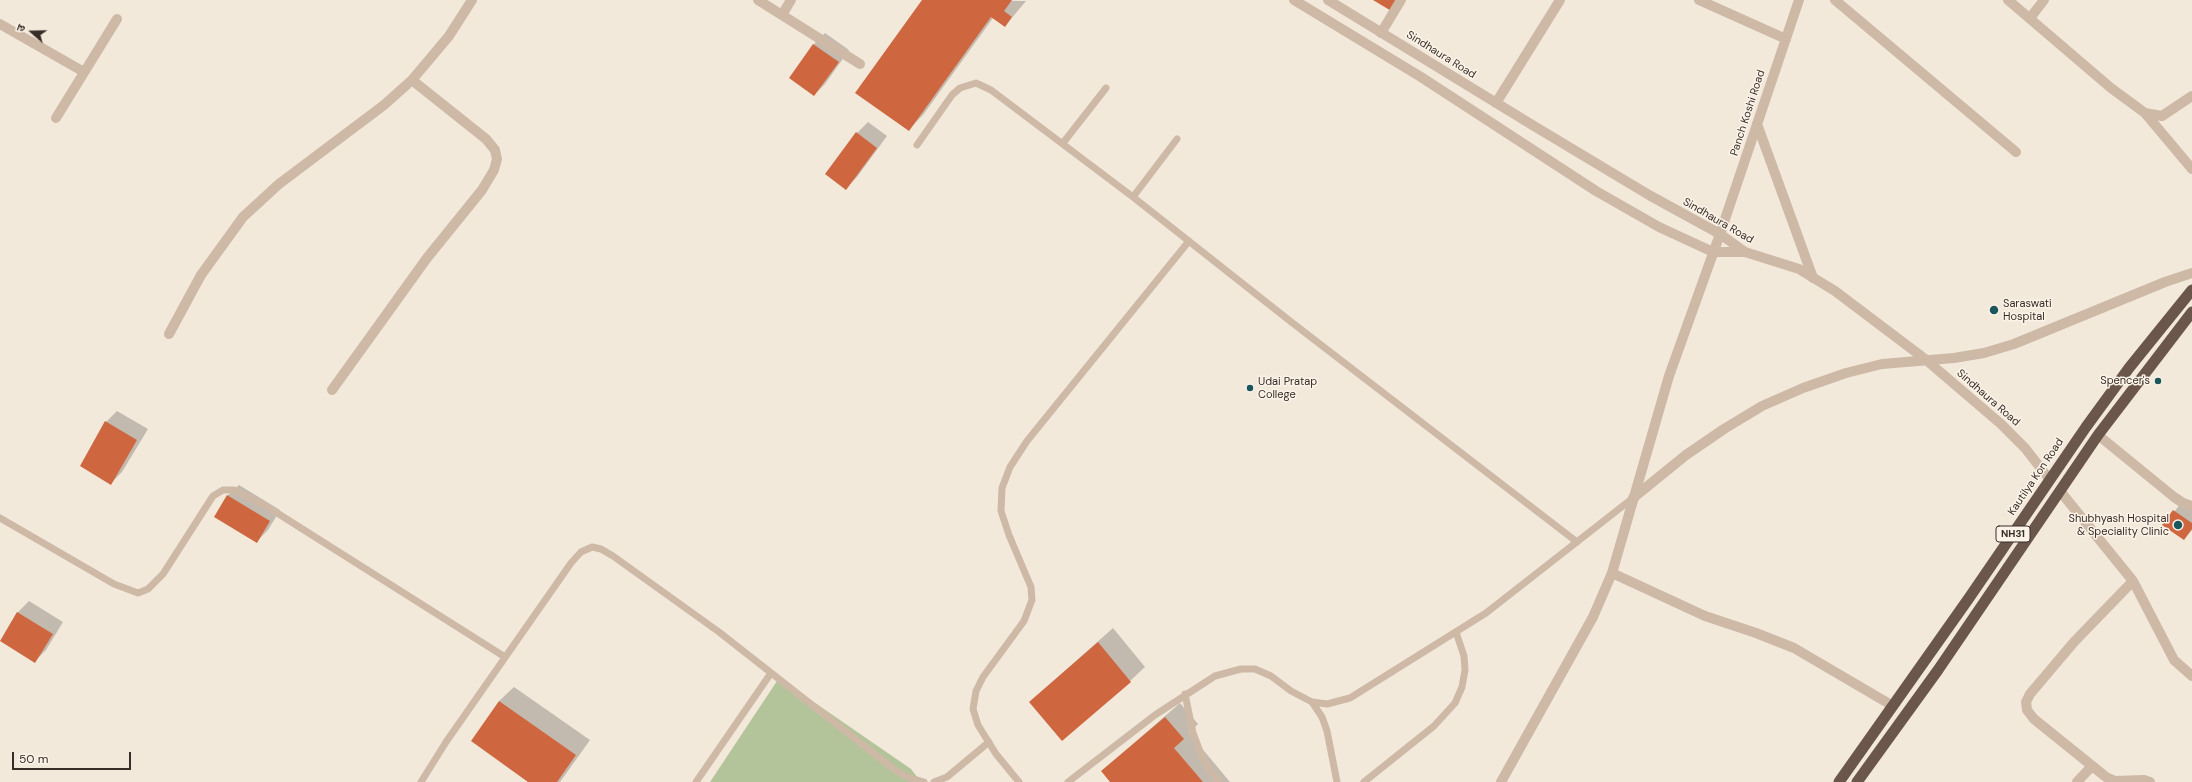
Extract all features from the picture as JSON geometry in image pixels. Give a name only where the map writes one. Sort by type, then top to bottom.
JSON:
[{"type":"highway","name":"Kautilya Kon Road","points":[[1839,782],[2129,368],[2192,290]]},
{"type":"highway","name":"NH31","points":[[1857,782],[1938,670],[2098,435],[2192,312]]},
{"type":"street","points":[[170,334],[201,275],[243,217],[279,184],[384,104],[412,80],[449,36],[472,0]]},
{"type":"street","points":[[758,0],[860,64]]},
{"type":"street","points":[[782,15],[791,0]]},
{"type":"street","points":[[1294,0],[1421,77],[1596,191],[1659,227],[1712,252],[1745,252]]},
{"type":"street","name":"Sindhaura Road","points":[[1328,0],[1649,195],[1720,234],[1745,252],[1799,269],[1841,296],[1925,359],[2011,434],[2025,448],[2050,480]]},
{"type":"street","points":[[1381,33],[1401,0]]},
{"type":"street","points":[[1496,103],[1560,0]]},
{"type":"street","points":[[1699,0],[1786,39]]},
{"type":"street","name":"Panch Koshi Road","points":[[1501,782],[1593,618],[1612,573],[1622,545],[1633,498],[1669,376],[1712,252],[1720,234],[1799,0]]},
{"type":"street","points":[[1835,0],[2016,152]]},
{"type":"street","points":[[2008,0],[2111,88],[2145,113],[2192,169]]},
{"type":"street","points":[[2030,18],[2044,0]]},
{"type":"street","points":[[56,118],[117,19]]},
{"type":"street","points":[[0,24],[84,72]]},
{"type":"street","points":[[332,390],[427,258],[482,190],[494,170],[497,159],[495,150],[486,139],[412,80]]},
{"type":"street","points":[[2145,113],[2162,116],[2192,96]]},
{"type":"street","points":[[1757,124],[1813,278]]},
{"type":"street","points":[[1633,498],[1686,455],[1762,406],[1846,372],[1882,364],[1984,354],[2014,344],[2165,282],[2192,273]]},
{"type":"street","points":[[2098,435],[2174,497],[2183,503],[2192,506]]},
{"type":"street","points":[[2060,491],[2133,581],[2174,660],[2192,676]]},
{"type":"street","points":[[1612,573],[1705,616],[1794,648],[1893,706]]},
{"type":"street","points":[[2133,581],[2074,642],[2030,694],[2026,702],[2027,710],[2034,719],[2092,766],[2115,781],[2144,780],[2150,782]]},
{"type":"street","points":[[2077,782],[2092,766]]},
{"type":"lane","points":[[917,145],[952,95],[960,88],[976,83],[1004,99],[1133,196],[1290,321],[1577,542]]},
{"type":"lane","points":[[1063,143],[1106,88]]},
{"type":"lane","points":[[1133,196],[1177,139]]},
{"type":"lane","points":[[1019,782],[978,725],[973,709],[976,691],[983,676],[1024,621],[1032,600],[1031,587],[1008,535],[1001,511],[1002,488],[1010,467],[1027,441],[1189,241]]},
{"type":"lane","points":[[0,518],[114,584],[138,593],[148,589],[163,574],[213,496],[223,490],[234,490],[266,506],[505,657]]},
{"type":"lane","points":[[1068,782],[1155,714],[1215,676],[1241,669],[1255,669],[1271,676],[1291,691],[1312,702],[1327,704],[1350,698],[1486,613],[1633,498]]},
{"type":"lane","points":[[421,782],[446,742],[571,563],[581,552],[592,547],[601,549],[613,556],[719,632],[895,770],[907,777],[924,782]]},
{"type":"lane","points":[[1364,782],[1434,726],[1455,703],[1462,687],[1465,670],[1464,656],[1456,632]]},
{"type":"lane","points":[[696,782],[771,673]]},
{"type":"lane","points":[[1185,694],[1193,733],[1201,754],[1206,766],[1219,782]]},
{"type":"lane","points":[[1312,702],[1322,717],[1327,731],[1337,782]]},
{"type":"lane","points":[[934,782],[947,777],[989,742]]},
{"type":"green space","points":[[779,678],[911,769],[921,782],[710,782]]},
{"type":"building","points":[[922,0],[1012,0],[1004,11],[1012,17],[1005,27],[991,17],[909,131],[855,93]]},
{"type":"building","points":[[1373,0],[1400,0],[1393,12]]},
{"type":"building","points":[[813,44],[839,62],[814,96],[789,78]]},
{"type":"building","points":[[856,132],[877,148],[846,190],[825,174]]},
{"type":"building","points":[[105,421],[137,440],[111,485],[80,466]]},
{"type":"building","points":[[227,495],[270,521],[257,543],[214,517]]},
{"type":"building","points":[[2173,510],[2192,523],[2192,529],[2184,540],[2162,525]]},
{"type":"building","points":[[17,612],[53,634],[35,663],[0,641]]},
{"type":"building","points":[[1098,642],[1131,682],[1062,741],[1029,702]]},
{"type":"building","points":[[499,701],[576,755],[557,782],[528,782],[471,741]]},
{"type":"building","points":[[1165,717],[1184,739],[1174,748],[1203,782],[1110,782],[1101,771]]},
{"type":"place","name":"Saraswati Hospital","points":[[1994,310]]},
{"type":"place","name":"Spencer's","points":[[2158,381]]},
{"type":"place","name":"Udai Pratap College","points":[[1250,388]]},
{"type":"place","name":"Shubhyash Hospital & Speciality Clinic","points":[[2178,525]]}]
